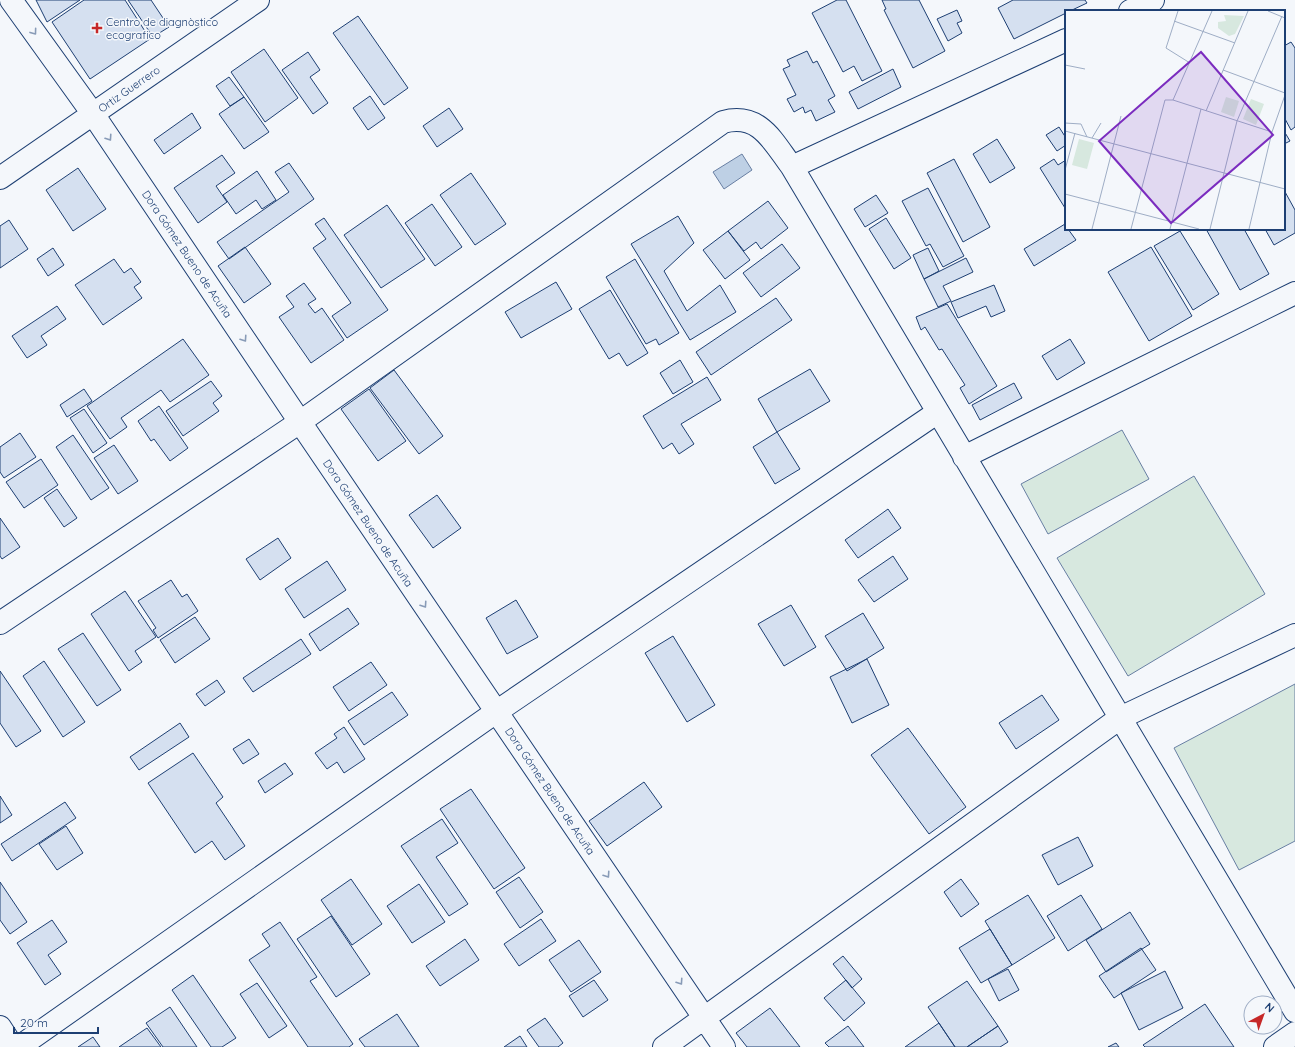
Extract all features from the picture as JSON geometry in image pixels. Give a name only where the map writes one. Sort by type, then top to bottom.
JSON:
[{"type":"street","name":"Dora Gómez Bueno de Acuña","points":[[11,0],[93,114],[724,1047]]},
{"type":"street","name":"Ortiz Guerrero","points":[[0,178],[258,0]]},
{"type":"street","points":[[1132,10],[1153,0]]},
{"type":"street","points":[[792,167],[1065,40]]},
{"type":"street","points":[[0,623],[300,422],[723,122],[735,119],[754,123],[763,130],[792,167],[1295,1011]]},
{"type":"street","points":[[964,457],[1295,293]]},
{"type":"street","points":[[19,1047],[496,712],[938,412]]},
{"type":"street","points":[[664,1047],[1120,718],[1295,635]]},
{"type":"street","points":[[0,1027],[14,1047]]},
{"type":"street","points":[[1275,1047],[1295,1033]]},
{"type":"shaded area","points":[[1122,430],[1149,479],[1048,534],[1021,484]]},
{"type":"shaded area","points":[[1194,476],[1265,594],[1128,676],[1057,558]]},
{"type":"shaded area","points":[[1295,684],[1295,841],[1239,870],[1174,748]]},
{"type":"water","points":[[742,154],[752,170],[724,189],[713,172]]},
{"type":"building","points":[[36,0],[80,0],[47,22]]},
{"type":"building","points":[[84,0],[125,0],[150,39],[90,79],[52,22]]},
{"type":"building","points":[[128,0],[151,0],[169,27],[153,37]]},
{"type":"building","points":[[837,0],[846,0],[882,71],[862,81],[854,66],[843,72],[812,13]]},
{"type":"building","points":[[882,0],[919,0],[945,51],[913,68],[884,10],[886,9]]},
{"type":"building","points":[[1013,0],[1085,0],[1087,3],[1072,10],[1065,10],[1065,14],[1014,39],[998,8]]},
{"type":"building","points":[[957,10],[962,21],[957,23],[962,33],[948,41],[937,19]]},
{"type":"building","points":[[358,16],[408,88],[384,105],[333,33]]},
{"type":"building","points":[[1291,42],[1295,48],[1295,127],[1291,130],[1285,119],[1285,45]]},
{"type":"building","points":[[264,49],[298,98],[265,122],[231,72]]},
{"type":"building","points":[[807,51],[813,63],[817,61],[835,96],[828,100],[835,112],[816,121],[811,110],[805,113],[803,107],[794,112],[787,99],[796,95],[783,69],[790,66],[787,60]]},
{"type":"building","points":[[308,52],[320,70],[310,77],[328,103],[313,114],[282,70]]},
{"type":"building","points":[[893,69],[901,87],[858,109],[849,92]]},
{"type":"building","points":[[229,77],[244,97],[230,106],[216,86]]},
{"type":"building","points":[[370,96],[385,118],[368,130],[353,108]]},
{"type":"building","points":[[244,97],[269,132],[244,149],[219,114]]},
{"type":"building","points":[[449,108],[463,129],[437,147],[423,126]]},
{"type":"building","points":[[192,113],[201,128],[164,154],[154,140]]},
{"type":"building","points":[[1059,127],[1065,136],[1065,146],[1057,151],[1046,135]]},
{"type":"building","points":[[1285,133],[1290,141],[1285,144]]},
{"type":"building","points":[[997,139],[1015,168],[990,183],[973,154]]},
{"type":"building","points":[[222,155],[235,173],[216,186],[227,202],[198,223],[174,188]]},
{"type":"building","points":[[954,159],[990,227],[963,242],[927,173]]},
{"type":"building","points":[[1054,159],[1058,165],[1065,161],[1065,208],[1040,168]]},
{"type":"building","points":[[289,163],[314,199],[229,259],[217,242],[289,192],[275,172]]},
{"type":"building","points":[[78,168],[106,209],[73,231],[46,190]]},
{"type":"building","points":[[257,171],[276,200],[262,209],[256,200],[236,214],[223,195]]},
{"type":"building","points":[[471,173],[506,224],[475,245],[440,195]]},
{"type":"building","points":[[928,188],[964,256],[943,267],[930,244],[926,246],[902,201]]},
{"type":"building","points":[[1285,192],[1295,210],[1295,233],[1274,245],[1266,230],[1285,230]]},
{"type":"building","points":[[876,195],[888,213],[865,227],[854,209]]},
{"type":"building","points":[[768,201],[788,228],[761,249],[756,242],[744,251],[728,231]]},
{"type":"building","points":[[432,204],[462,247],[435,266],[405,223]]},
{"type":"building","points":[[387,205],[425,259],[381,288],[344,235]]},
{"type":"building","points":[[678,216],[694,243],[664,271],[687,311],[720,285],[736,312],[690,340],[631,244]]},
{"type":"building","points":[[324,218],[388,310],[347,338],[332,316],[351,303],[313,248],[326,239],[315,224]]},
{"type":"building","points":[[886,218],[911,258],[894,269],[869,229]]},
{"type":"building","points":[[9,220],[28,249],[0,268],[0,226]]},
{"type":"building","points":[[1065,224],[1065,230],[1069,230],[1076,240],[1034,266],[1024,249]]},
{"type":"building","points":[[1207,230],[1245,230],[1269,274],[1240,290]]},
{"type":"building","points":[[728,231],[750,260],[725,279],[703,250]]},
{"type":"building","points":[[1180,231],[1219,294],[1193,310],[1154,246]]},
{"type":"building","points":[[782,244],[800,268],[761,297],[743,273]]},
{"type":"building","points":[[245,247],[271,284],[244,303],[218,266]]},
{"type":"building","points":[[1151,247],[1192,316],[1149,341],[1108,272]]},
{"type":"building","points":[[53,248],[64,265],[48,276],[37,259]]},
{"type":"building","points":[[928,248],[939,271],[924,279],[913,255]]},
{"type":"building","points":[[966,258],[973,272],[943,286],[951,301],[938,307],[924,279]]},
{"type":"building","points":[[114,259],[124,273],[131,268],[141,282],[134,287],[142,298],[103,325],[75,285]]},
{"type":"building","points":[[635,259],[679,333],[659,345],[656,339],[646,344],[606,277]]},
{"type":"building","points":[[556,282],[572,309],[521,338],[505,312]]},
{"type":"building","points":[[304,283],[316,299],[308,304],[315,313],[322,308],[344,340],[311,363],[279,317],[294,307],[286,296]]},
{"type":"building","points":[[994,285],[1005,311],[991,317],[986,306],[958,318],[951,302]]},
{"type":"building","points":[[610,290],[648,353],[627,366],[619,353],[609,359],[579,309]]},
{"type":"building","points":[[776,298],[792,320],[711,375],[696,352]]},
{"type":"building","points":[[947,304],[997,386],[969,404],[960,388],[965,385],[942,349],[939,350],[925,327],[921,330],[916,317]]},
{"type":"building","points":[[57,306],[66,319],[41,336],[47,345],[27,358],[12,336]]},
{"type":"building","points":[[183,339],[209,375],[170,402],[161,390],[121,418],[127,427],[110,439],[87,406]]},
{"type":"building","points":[[1070,339],[1085,363],[1057,380],[1042,356]]},
{"type":"building","points":[[680,360],[693,382],[673,394],[660,373]]},
{"type":"building","points":[[810,369],[830,401],[777,432],[758,399]]},
{"type":"building","points":[[394,370],[443,436],[419,454],[370,388]]},
{"type":"building","points":[[707,377],[721,400],[681,424],[694,444],[679,454],[672,443],[663,449],[643,416]]},
{"type":"building","points":[[211,381],[222,396],[213,403],[219,411],[183,436],[166,411]]},
{"type":"building","points":[[1014,383],[1022,398],[980,420],[972,405]]},
{"type":"building","points":[[84,389],[92,401],[67,417],[60,405]]},
{"type":"building","points":[[369,389],[406,441],[378,461],[341,409]]},
{"type":"building","points":[[159,406],[188,448],[170,461],[154,439],[151,441],[138,421]]},
{"type":"building","points":[[84,409],[107,443],[93,453],[70,418]]},
{"type":"building","points":[[777,432],[800,469],[775,484],[753,447]]},
{"type":"building","points":[[20,433],[36,457],[4,478],[0,472],[0,447]]},
{"type":"building","points":[[73,435],[109,488],[91,500],[56,447]]},
{"type":"building","points":[[114,445],[138,481],[118,494],[94,458]]},
{"type":"building","points":[[41,459],[58,485],[24,508],[6,482]]},
{"type":"building","points":[[57,489],[77,518],[64,527],[44,498]]},
{"type":"building","points":[[437,495],[461,528],[433,548],[409,515]]},
{"type":"building","points":[[888,509],[901,528],[858,558],[845,540]]},
{"type":"building","points":[[0,518],[20,547],[2,559],[0,556]]},
{"type":"building","points":[[278,538],[291,558],[260,580],[246,559]]},
{"type":"building","points":[[893,556],[908,579],[874,602],[858,580]]},
{"type":"building","points":[[327,561],[346,590],[304,618],[285,589]]},
{"type":"building","points":[[171,580],[182,597],[187,594],[198,611],[158,638],[153,630],[156,628],[138,601]]},
{"type":"building","points":[[125,591],[156,637],[135,651],[142,662],[129,671],[91,614]]},
{"type":"building","points":[[516,600],[538,637],[507,654],[486,618]]},
{"type":"building","points":[[791,605],[816,647],[784,666],[758,624]]},
{"type":"building","points":[[348,608],[359,624],[320,651],[309,634]]},
{"type":"building","points":[[863,613],[884,648],[847,671],[825,636]]},
{"type":"building","points":[[195,617],[210,639],[175,663],[160,640]]},
{"type":"building","points":[[83,633],[121,690],[97,706],[58,649]]},
{"type":"building","points":[[673,636],[715,705],[687,722],[645,653]]},
{"type":"building","points":[[301,639],[311,654],[253,692],[243,678]]},
{"type":"building","points":[[867,659],[889,705],[852,723],[830,677]]},
{"type":"building","points":[[44,661],[85,722],[63,737],[23,676]]},
{"type":"building","points":[[371,662],[387,685],[349,711],[333,687]]},
{"type":"building","points":[[0,671],[41,731],[16,747],[0,723]]},
{"type":"building","points":[[217,680],[225,692],[205,706],[196,694]]},
{"type":"building","points":[[392,692],[408,715],[364,745],[348,721]]},
{"type":"building","points":[[1042,695],[1059,720],[1016,749],[999,723]]},
{"type":"building","points":[[180,723],[189,737],[139,770],[130,757]]},
{"type":"building","points":[[344,727],[365,759],[344,773],[337,762],[327,769],[315,753],[337,738],[334,734]]},
{"type":"building","points":[[908,728],[966,807],[929,834],[871,755]]},
{"type":"building","points":[[249,739],[259,754],[243,764],[233,749]]},
{"type":"building","points":[[193,753],[223,797],[216,803],[245,846],[225,860],[212,841],[195,853],[148,783]]},
{"type":"building","points":[[285,763],[293,774],[265,793],[258,781]]},
{"type":"building","points":[[644,782],[662,807],[607,846],[589,821]]},
{"type":"building","points":[[471,789],[525,868],[494,889],[440,809]]},
{"type":"building","points":[[0,796],[12,815],[0,823]]},
{"type":"building","points":[[65,802],[76,818],[12,861],[1,844]]},
{"type":"building","points":[[442,819],[458,843],[436,857],[468,904],[449,916],[401,846]]},
{"type":"building","points":[[66,826],[83,853],[57,870],[39,844]]},
{"type":"building","points":[[1078,837],[1093,866],[1058,885],[1042,855]]},
{"type":"building","points":[[519,877],[543,912],[520,928],[496,892]]},
{"type":"building","points":[[351,879],[382,924],[352,945],[321,900]]},
{"type":"building","points":[[961,879],[979,904],[961,917],[944,892]]},
{"type":"building","points":[[0,882],[27,922],[10,934],[0,920]]},
{"type":"building","points":[[419,884],[445,922],[412,943],[387,906]]},
{"type":"building","points":[[1028,895],[1055,938],[1012,965],[985,921]]},
{"type":"building","points":[[1081,895],[1102,929],[1068,951],[1047,916]]},
{"type":"building","points":[[1130,912],[1150,944],[1106,972],[1086,940]]},
{"type":"building","points":[[331,916],[370,974],[336,997],[297,939]]},
{"type":"building","points":[[541,919],[556,941],[519,966],[504,944]]},
{"type":"building","points":[[52,920],[67,942],[48,955],[61,974],[45,985],[17,943]]},
{"type":"building","points":[[280,922],[317,977],[310,981],[353,1044],[349,1047],[308,1047],[249,960],[270,946],[262,934]]},
{"type":"building","points":[[990,929],[1012,965],[981,983],[959,948]]},
{"type":"building","points":[[465,939],[479,960],[440,986],[426,966]]},
{"type":"building","points":[[579,940],[601,972],[571,992],[549,960]]},
{"type":"building","points":[[1141,948],[1156,970],[1114,998],[1099,976]]},
{"type":"building","points":[[843,956],[862,979],[852,988],[833,964]]},
{"type":"building","points":[[1008,969],[1019,990],[999,1001],[988,979]]},
{"type":"building","points":[[1165,971],[1183,1008],[1139,1030],[1121,993]]},
{"type":"building","points":[[193,975],[236,1038],[222,1047],[211,1047],[172,990]]},
{"type":"building","points":[[594,980],[608,1000],[583,1017],[569,996]]},
{"type":"building","points":[[846,980],[865,1003],[844,1021],[824,998]]},
{"type":"building","points":[[967,981],[998,1026],[967,1047],[955,1047],[928,1007]]},
{"type":"building","points":[[257,983],[287,1026],[269,1038],[240,994]]},
{"type":"building","points":[[1205,1004],[1234,1047],[1145,1047],[1143,1045]]},
{"type":"building","points":[[170,1007],[197,1047],[163,1047],[146,1023]]},
{"type":"building","points":[[770,1008],[800,1047],[747,1047],[736,1033]]},
{"type":"building","points":[[397,1014],[419,1047],[365,1047],[359,1039]]},
{"type":"building","points":[[545,1018],[563,1043],[558,1047],[539,1047],[527,1030]]},
{"type":"building","points":[[939,1023],[955,1047],[905,1047]]},
{"type":"building","points":[[848,1026],[864,1047],[829,1047],[825,1043]]},
{"type":"building","points":[[998,1026],[1008,1042],[1000,1047],[967,1047]]},
{"type":"building","points":[[147,1028],[161,1047],[119,1047]]},
{"type":"building","points":[[520,1036],[527,1047],[504,1047]]},
{"type":"building","points":[[93,1037],[100,1047],[78,1047]]},
{"type":"building","points":[[1116,1043],[1119,1047],[1108,1047]]},
{"type":"place","name":"Centro de diagnòstico ecografico","points":[[97,28]]}]
